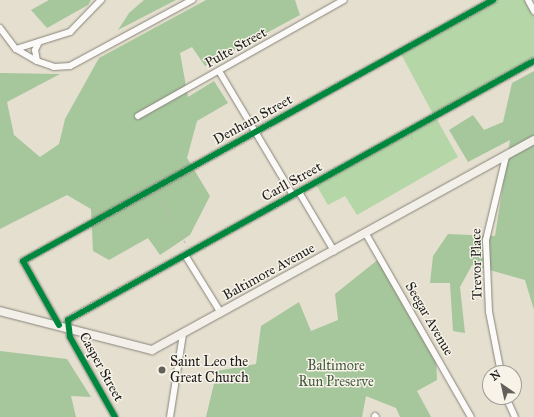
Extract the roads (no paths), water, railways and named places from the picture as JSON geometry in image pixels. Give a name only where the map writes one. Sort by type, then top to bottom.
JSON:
[{"type":"street","points":[[16,49],[39,42],[76,27],[101,0]]},
{"type":"street","points":[[0,28],[16,49],[37,61],[54,67],[78,64],[143,24],[192,0]]},
{"type":"street","name":"Pulte Street","points":[[138,116],[344,0]]},
{"type":"street","name":"Denham Street","points":[[24,261],[493,0]]},
{"type":"street","points":[[528,0],[534,11]]},
{"type":"street","points":[[37,61],[35,50],[39,42]]},
{"type":"street","name":"Carll Street","points":[[68,327],[68,320],[534,60]]},
{"type":"street","points":[[219,71],[293,195]]},
{"type":"street","name":"Baltimore Avenue","points":[[0,311],[68,327],[148,350],[183,334],[534,140]]},
{"type":"street","name":"Trevor Place","points":[[499,365],[489,312],[486,240],[506,156]]},
{"type":"street","points":[[299,192],[334,251]]},
{"type":"street","name":"Seegar Avenue","points":[[366,234],[471,417]]},
{"type":"street","points":[[188,254],[221,313]]},
{"type":"street","name":"Casper Street","points":[[24,261],[59,325]]},
{"type":"street","name":"Casper Street","points":[[68,327],[70,337],[115,417]]},
{"type":"street","points":[[170,417],[183,334]]},
{"type":"street","points":[[510,405],[515,417]]},
{"type":"place","name":"Saint Leo the Great Church","points":[[162,370]]},
{"type":"park label","name":"Baltimore Run Preserve","points":[[336,374]]}]
